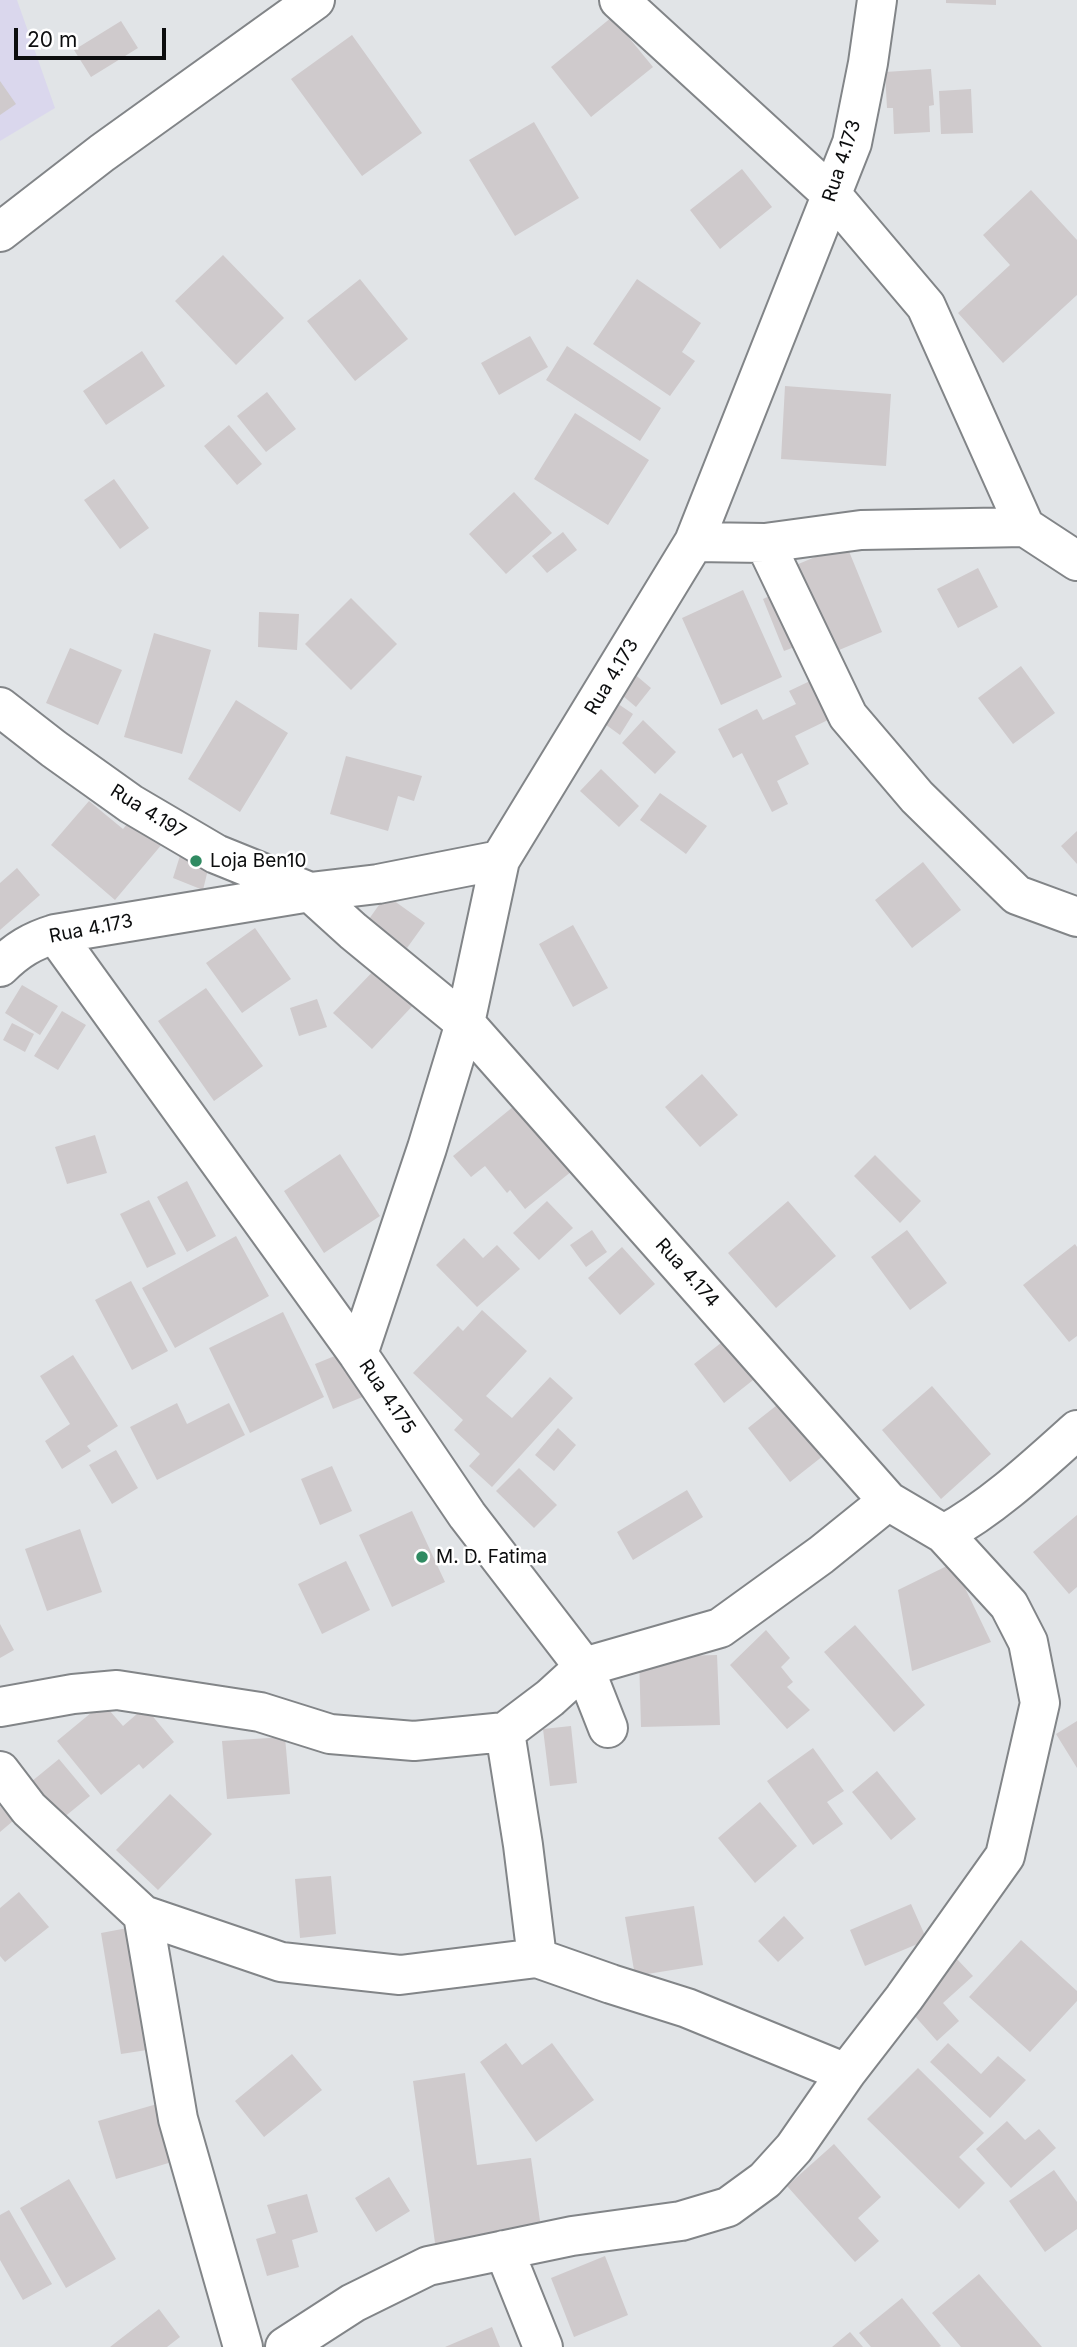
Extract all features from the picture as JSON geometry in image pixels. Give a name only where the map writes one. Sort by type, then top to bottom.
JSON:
[{"type":"street","points":[[0,232],[102,153],[316,0]]},
{"type":"street","points":[[619,0],[832,195],[926,306],[1024,527],[1077,561]]},
{"type":"street","name":"Rua 4.173","points":[[0,967],[15,952],[31,942],[55,934],[310,892],[378,884],[500,860],[694,542],[852,143],[877,0]]},
{"type":"street","points":[[694,542],[765,543],[861,530],[1024,527]]},
{"type":"street","points":[[765,543],[848,716],[917,797],[1017,895],[1077,917]]},
{"type":"street","name":"Rua 4.197","points":[[0,707],[131,804],[216,853],[310,892]]},
{"type":"street","name":"Rua 4.175","points":[[500,860],[465,1023],[427,1148],[358,1354],[467,1515],[584,1667],[608,1728]]},
{"type":"street","name":"Rua 4.174","points":[[285,2347],[353,2303],[428,2266],[572,2236],[681,2221],[729,2207],[765,2180],[794,2148],[1005,1856],[1040,1703],[1028,1642],[1009,1605],[944,1534],[888,1501],[465,1023],[342,922],[310,892]]},
{"type":"street","points":[[55,934],[358,1354]]},
{"type":"street","points":[[944,1534],[966,1522],[1027,1476],[1077,1430]]},
{"type":"street","points":[[0,1707],[73,1693],[117,1690],[260,1712],[330,1734],[414,1741],[505,1732],[550,1698],[584,1667],[720,1628],[821,1555],[888,1501]]},
{"type":"street","points":[[505,1732],[537,1958]]},
{"type":"street","points":[[0,1771],[29,1809],[142,1915],[281,1962],[400,1975],[537,1958],[687,2007],[846,2073]]},
{"type":"street","points":[[142,1915],[178,2119],[243,2347]]},
{"type":"street","points":[[504,2250],[543,2347]]},
{"type":"shaded area","points":[[0,0],[17,0],[55,108],[0,141]]},
{"type":"building","points":[[946,0],[996,0],[996,5],[946,3]]},
{"type":"building","points":[[612,17],[653,67],[591,117],[551,67]]},
{"type":"building","points":[[121,21],[138,48],[91,77],[74,50]]},
{"type":"building","points":[[352,35],[422,133],[362,176],[291,79]]},
{"type":"building","points":[[931,69],[934,105],[929,106],[930,132],[894,134],[893,108],[887,108],[885,72]]},
{"type":"building","points":[[0,81],[16,104],[0,115]]},
{"type":"building","points":[[971,89],[973,133],[941,134],[939,91]]},
{"type":"building","points":[[534,122],[579,198],[515,236],[469,160]]},
{"type":"building","points":[[742,169],[772,207],[720,249],[690,210]]},
{"type":"building","points":[[1031,190],[1077,240],[1077,295],[1003,363],[958,313],[1010,265],[983,235]]},
{"type":"building","points":[[223,255],[284,318],[236,365],[175,301]]},
{"type":"building","points":[[360,279],[408,339],[355,381],[307,321]]},
{"type":"building","points":[[637,279],[701,323],[682,352],[695,361],[670,396],[593,344]]},
{"type":"building","points":[[530,336],[548,367],[499,395],[481,363]]},
{"type":"building","points":[[567,346],[661,408],[640,441],[546,380]]},
{"type":"building","points":[[142,351],[165,386],[106,425],[83,391]]},
{"type":"building","points":[[785,386],[891,394],[886,466],[781,459]]},
{"type":"building","points":[[267,392],[296,429],[266,452],[237,416]]},
{"type":"building","points":[[575,413],[649,460],[608,525],[534,479]]},
{"type":"building","points":[[229,425],[262,464],[237,485],[204,446]]},
{"type":"building","points":[[114,479],[149,528],[120,549],[84,500]]},
{"type":"building","points":[[514,492],[552,533],[506,574],[469,534]]},
{"type":"building","points":[[563,532],[577,550],[547,573],[532,556]]},
{"type":"building","points":[[846,544],[882,632],[832,653],[796,565]]},
{"type":"building","points":[[978,568],[998,607],[958,628],[937,589]]},
{"type":"building","points":[[743,590],[782,677],[721,705],[682,618]]},
{"type":"building","points":[[776,593],[797,646],[784,651],[763,599]]},
{"type":"building","points":[[351,598],[397,644],[351,690],[305,644]]},
{"type":"building","points":[[259,612],[299,614],[297,650],[258,647]]},
{"type":"building","points":[[154,633],[211,650],[182,754],[124,737]]},
{"type":"building","points":[[70,648],[122,670],[98,725],[46,703]]},
{"type":"building","points":[[1021,666],[1055,713],[1013,744],[978,698]]},
{"type":"building","points":[[626,667],[651,688],[636,707],[610,685]]},
{"type":"building","points":[[810,681],[830,719],[795,736],[809,764],[777,781],[788,804],[772,812],[742,753],[733,758],[718,729],[757,709],[763,720],[796,704],[789,691]]},
{"type":"building","points":[[605,695],[633,714],[620,735],[591,714]]},
{"type":"building","points":[[236,700],[288,733],[240,812],[188,779]]},
{"type":"building","points":[[643,720],[676,752],[655,774],[622,743]]},
{"type":"building","points":[[346,756],[422,776],[414,801],[398,796],[388,831],[330,814]]},
{"type":"building","points":[[601,769],[639,806],[619,827],[580,791]]},
{"type":"building","points":[[660,793],[707,826],[686,854],[640,820]]},
{"type":"building","points":[[89,801],[123,829],[137,812],[168,837],[115,900],[51,845]]},
{"type":"building","points":[[1077,831],[1077,864],[1061,846]]},
{"type":"building","points":[[184,843],[212,853],[203,890],[173,878]]},
{"type":"building","points":[[923,862],[961,910],[912,948],[875,900]]},
{"type":"building","points":[[17,868],[40,895],[0,930],[0,883]]},
{"type":"building","points":[[386,895],[425,923],[407,948],[369,919]]},
{"type":"building","points":[[573,925],[608,988],[573,1007],[539,944]]},
{"type":"building","points":[[255,928],[291,979],[242,1013],[206,963]]},
{"type":"building","points":[[381,963],[419,999],[372,1049],[333,1013]]},
{"type":"building","points":[[22,985],[58,1006],[40,1035],[5,1013]]},
{"type":"building","points":[[206,988],[263,1066],[214,1101],[158,1021]]},
{"type":"building","points":[[317,999],[327,1027],[299,1036],[290,1008]]},
{"type":"building","points":[[62,1011],[86,1025],[58,1070],[34,1056]]},
{"type":"building","points":[[12,1023],[34,1034],[25,1052],[3,1040]]},
{"type":"building","points":[[702,1074],[738,1115],[700,1147],[665,1107]]},
{"type":"building","points":[[525,1097],[572,1171],[525,1209],[510,1190],[507,1193],[485,1166],[471,1177],[453,1156]]},
{"type":"building","points":[[95,1135],[107,1173],[67,1184],[55,1147]]},
{"type":"building","points":[[340,1154],[380,1216],[324,1253],[284,1191]]},
{"type":"building","points":[[875,1155],[921,1201],[900,1223],[854,1176]]},
{"type":"building","points":[[187,1181],[216,1236],[187,1252],[157,1197]]},
{"type":"building","points":[[149,1200],[176,1254],[147,1268],[120,1214]]},
{"type":"building","points":[[547,1201],[573,1228],[539,1260],[513,1233]]},
{"type":"building","points":[[788,1201],[836,1256],[776,1308],[728,1253]]},
{"type":"building","points":[[592,1230],[607,1252],[586,1267],[570,1245]]},
{"type":"building","points":[[907,1230],[947,1283],[910,1310],[871,1257]]},
{"type":"building","points":[[236,1236],[269,1296],[175,1348],[142,1288]]},
{"type":"building","points":[[464,1238],[483,1258],[497,1245],[520,1269],[477,1307],[436,1265]]},
{"type":"building","points":[[1075,1244],[1077,1336],[1069,1342],[1023,1285]]},
{"type":"building","points":[[622,1247],[655,1284],[620,1315],[588,1278]]},
{"type":"building","points":[[131,1281],[168,1351],[132,1370],[95,1300]]},
{"type":"building","points":[[482,1310],[527,1351],[486,1396],[512,1418],[550,1377],[573,1398],[492,1487],[469,1466],[480,1454],[454,1430],[463,1420],[413,1373],[458,1326],[463,1331]]},
{"type":"building","points":[[283,1312],[324,1397],[250,1433],[209,1348]]},
{"type":"building","points":[[726,1339],[757,1377],[724,1403],[694,1364]]},
{"type":"building","points":[[347,1351],[365,1396],[333,1409],[315,1364]]},
{"type":"building","points":[[73,1355],[118,1426],[87,1446],[91,1451],[62,1469],[45,1441],[70,1424],[40,1376]]},
{"type":"building","points":[[932,1386],[991,1454],[941,1499],[882,1430]]},
{"type":"building","points":[[786,1398],[828,1452],[790,1482],[748,1428]]},
{"type":"building","points":[[177,1403],[187,1424],[229,1403],[245,1435],[157,1480],[130,1427]]},
{"type":"building","points":[[558,1428],[576,1445],[554,1471],[535,1455]]},
{"type":"building","points":[[116,1450],[138,1488],[112,1504],[89,1465]]},
{"type":"building","points":[[332,1466],[352,1511],[320,1525],[301,1479]]},
{"type":"building","points":[[519,1468],[557,1505],[534,1528],[496,1491]]},
{"type":"building","points":[[687,1490],[703,1517],[633,1560],[617,1532]]},
{"type":"building","points":[[412,1511],[445,1582],[392,1607],[359,1535]]},
{"type":"building","points":[[1077,1515],[1077,1587],[1069,1594],[1033,1552]]},
{"type":"building","points":[[80,1529],[102,1592],[47,1611],[25,1549]]},
{"type":"building","points":[[346,1561],[370,1610],[322,1634],[298,1584]]},
{"type":"building","points":[[953,1563],[991,1642],[912,1671],[898,1590]]},
{"type":"building","points":[[0,1624],[14,1650],[0,1658]]},
{"type":"building","points":[[855,1625],[925,1705],[894,1732],[824,1652]]},
{"type":"building","points":[[766,1630],[790,1658],[781,1667],[793,1682],[787,1687],[810,1710],[787,1729],[730,1665]]},
{"type":"building","points":[[717,1655],[720,1725],[641,1727],[639,1657]]},
{"type":"building","points":[[103,1703],[123,1726],[145,1707],[174,1742],[143,1769],[139,1764],[101,1795],[57,1741]]},
{"type":"building","points":[[1077,1721],[1077,1768],[1056,1734]]},
{"type":"building","points":[[571,1726],[577,1783],[550,1786],[543,1729]]},
{"type":"building","points":[[285,1737],[290,1794],[227,1799],[222,1741]]},
{"type":"building","points":[[813,1748],[844,1791],[827,1802],[843,1824],[813,1845],[767,1781]]},
{"type":"building","points":[[59,1759],[90,1796],[57,1823],[26,1786]]},
{"type":"building","points":[[877,1771],[916,1819],[891,1840],[852,1792]]},
{"type":"building","points":[[170,1794],[212,1834],[158,1890],[116,1850]]},
{"type":"building","points":[[760,1802],[797,1846],[755,1883],[718,1838]]},
{"type":"building","points":[[0,1806],[13,1821],[0,1832]]},
{"type":"building","points":[[331,1876],[336,1934],[300,1938],[295,1879]]},
{"type":"building","points":[[19,1892],[49,1927],[5,1962],[0,1956],[0,1908]]},
{"type":"building","points":[[911,1904],[927,1940],[865,1966],[850,1930]]},
{"type":"building","points":[[694,1906],[703,1965],[635,1976],[625,1917]]},
{"type":"building","points":[[784,1916],[804,1938],[778,1962],[758,1941]]},
{"type":"building","points":[[138,1926],[160,2048],[121,2054],[101,1933]]},
{"type":"building","points":[[1021,1940],[1077,1991],[1077,2001],[1030,2052],[969,1997]]},
{"type":"building","points":[[956,1958],[973,1976],[943,2003],[959,2021],[937,2041],[905,2005]]},
{"type":"building","points":[[506,2043],[522,2065],[552,2043],[594,2100],[536,2142],[480,2062]]},
{"type":"building","points":[[948,2043],[981,2074],[998,2056],[1026,2080],[990,2118],[930,2062]]},
{"type":"building","points":[[292,2054],[322,2090],[264,2137],[235,2101]]},
{"type":"building","points":[[918,2068],[984,2133],[959,2157],[985,2183],[959,2209],[867,2119]]},
{"type":"building","points":[[465,2073],[477,2165],[531,2158],[541,2228],[435,2243],[413,2081]]},
{"type":"building","points":[[157,2104],[175,2161],[116,2179],[98,2121]]},
{"type":"building","points":[[1007,2121],[1025,2140],[1039,2129],[1056,2148],[1011,2188],[976,2149]]},
{"type":"building","points":[[834,2144],[881,2197],[858,2218],[879,2241],[855,2262],[787,2186]]},
{"type":"building","points":[[1054,2170],[1077,2202],[1077,2229],[1045,2252],[1009,2201]]},
{"type":"building","points":[[389,2177],[410,2211],[376,2232],[355,2198]]},
{"type":"building","points":[[69,2179],[116,2259],[66,2288],[20,2208]]},
{"type":"building","points":[[307,2194],[318,2232],[292,2240],[299,2267],[267,2276],[256,2239],[276,2233],[267,2205]]},
{"type":"building","points":[[9,2210],[52,2284],[23,2300],[0,2260],[0,2215]]},
{"type":"building","points":[[605,2256],[628,2315],[574,2337],[551,2278]]},
{"type":"building","points":[[979,2274],[1042,2347],[961,2347],[932,2313]]},
{"type":"building","points":[[902,2298],[941,2346],[871,2347],[859,2333]]},
{"type":"building","points":[[159,2309],[180,2337],[167,2347],[110,2347]]},
{"type":"building","points":[[492,2327],[500,2347],[445,2347]]},
{"type":"building","points":[[850,2332],[863,2347],[832,2347]]},
{"type":"place","name":"Loja Ben10","points":[[196,861]]},
{"type":"place","name":"M. D. Fatima","points":[[422,1557]]}]
